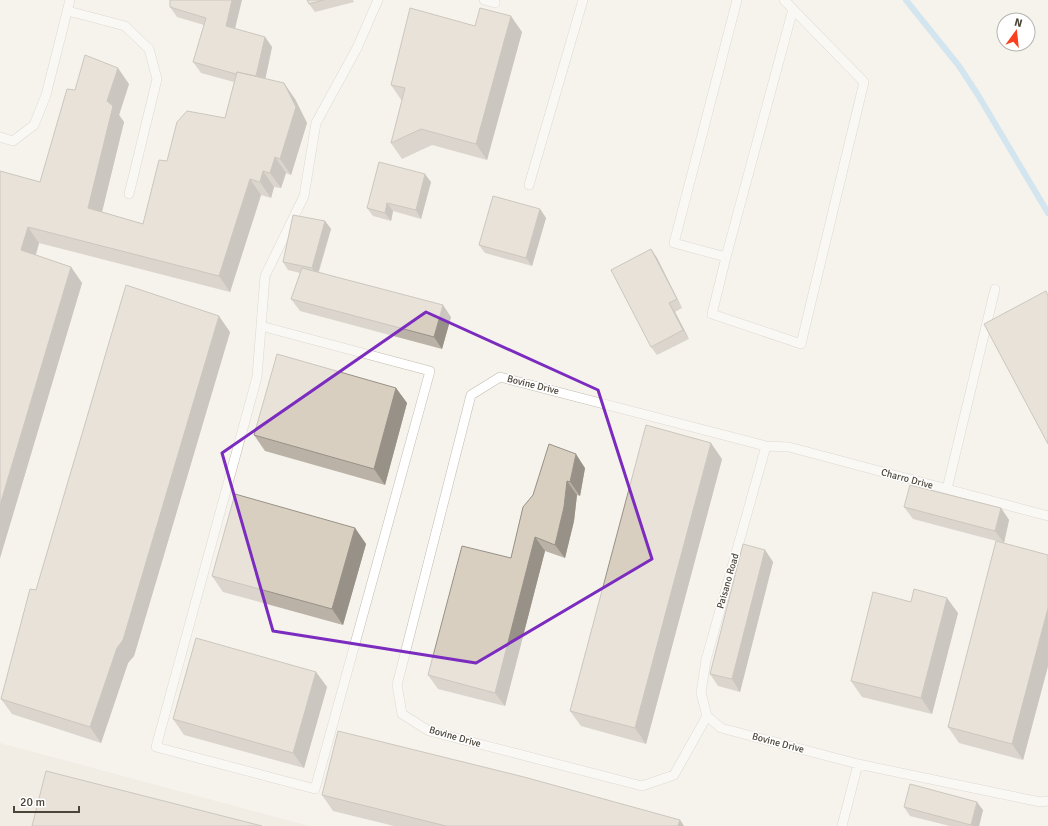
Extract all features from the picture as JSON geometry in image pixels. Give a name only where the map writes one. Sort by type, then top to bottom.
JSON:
[{"type":"lane","points":[[0,137],[13,141],[34,125],[46,95],[70,0]]},
{"type":"lane","points":[[261,326],[430,371],[315,789],[156,747],[257,377],[261,326],[265,276],[304,196],[316,123],[357,48],[378,0]]},
{"type":"lane","points":[[484,0],[495,3],[495,0]]},
{"type":"lane","points":[[529,184],[583,0]]},
{"type":"lane","points":[[726,257],[674,243],[736,0]]},
{"type":"lane","points":[[784,0],[793,9],[864,82],[801,344],[712,314],[793,9]]},
{"type":"lane","points":[[68,10],[125,26],[148,49],[157,79],[129,194]]},
{"type":"lane","points":[[947,489],[995,289]]},
{"type":"lane","name":"Bovine Drive","points":[[766,446],[500,377],[471,395],[397,685],[402,714],[429,732],[642,786],[674,775],[707,716],[721,728],[858,764],[1040,802],[1048,800]]},
{"type":"lane","name":"Charro Drive","points":[[766,446],[789,447],[1048,516]]},
{"type":"lane","name":"Paisano Road","points":[[707,716],[701,693],[706,660],[766,446]]},
{"type":"lane","points":[[842,826],[858,764]]},
{"type":"highlighted area","points":[[426,312],[598,390],[652,559],[476,663],[273,631],[222,453]]},
{"type":"shaded area","points":[[0,743],[309,826],[0,826]]},
{"type":"building","points":[[170,0],[232,0],[226,26],[265,37],[256,76],[237,72],[236,74],[193,62],[206,18],[170,7]]},
{"type":"building","points":[[307,0],[324,0],[309,4]]},
{"type":"building","points":[[410,8],[475,26],[480,8],[511,16],[476,144],[421,129],[391,143],[405,88],[391,85]]},
{"type":"building","points":[[85,55],[118,68],[107,101],[113,106],[88,208],[143,224],[159,160],[167,161],[177,122],[187,111],[225,118],[237,72],[284,83],[296,107],[280,159],[275,157],[270,173],[263,171],[260,182],[250,179],[219,276],[28,227],[21,250],[71,267],[0,505],[0,171],[40,182],[67,89],[75,90]]},
{"type":"building","points":[[379,162],[425,174],[416,210],[387,203],[385,213],[367,208]]},
{"type":"building","points":[[493,196],[540,209],[526,258],[479,245]]},
{"type":"building","points":[[293,215],[325,221],[312,268],[283,262]]},
{"type":"building","points":[[651,249],[677,299],[669,303],[683,330],[651,347],[611,270]]},
{"type":"building","points":[[302,268],[443,305],[434,337],[291,299]]},
{"type":"building","points":[[126,285],[219,316],[123,640],[117,648],[90,727],[1,699],[30,589],[36,590]]},
{"type":"building","points":[[1046,291],[1048,296],[1048,444],[984,324]]},
{"type":"building","points":[[277,354],[396,388],[374,469],[254,435]]},
{"type":"building","points":[[646,425],[711,443],[635,728],[570,711]]},
{"type":"building","points":[[549,444],[576,454],[570,482],[567,481],[564,507],[555,545],[535,537],[495,693],[428,675],[462,546],[511,558],[523,507],[533,495]]},
{"type":"building","points":[[910,485],[1001,508],[995,531],[904,507]]},
{"type":"building","points":[[235,494],[355,528],[332,609],[212,576]]},
{"type":"building","points":[[996,541],[1048,555],[1048,608],[1012,744],[948,727]]},
{"type":"building","points":[[743,544],[765,550],[732,679],[710,674]]},
{"type":"building","points":[[914,589],[947,598],[921,698],[851,681],[873,592],[911,602]]},
{"type":"building","points":[[196,638],[316,672],[293,753],[173,719]]},
{"type":"building","points":[[338,731],[524,777],[680,820],[678,826],[446,826],[322,795]]},
{"type":"building","points":[[46,771],[262,826],[32,826]]},
{"type":"building","points":[[910,784],[977,802],[971,825],[904,807]]},
{"type":"waterway","points":[[906,0],[959,66],[978,95],[1048,213]]}]
